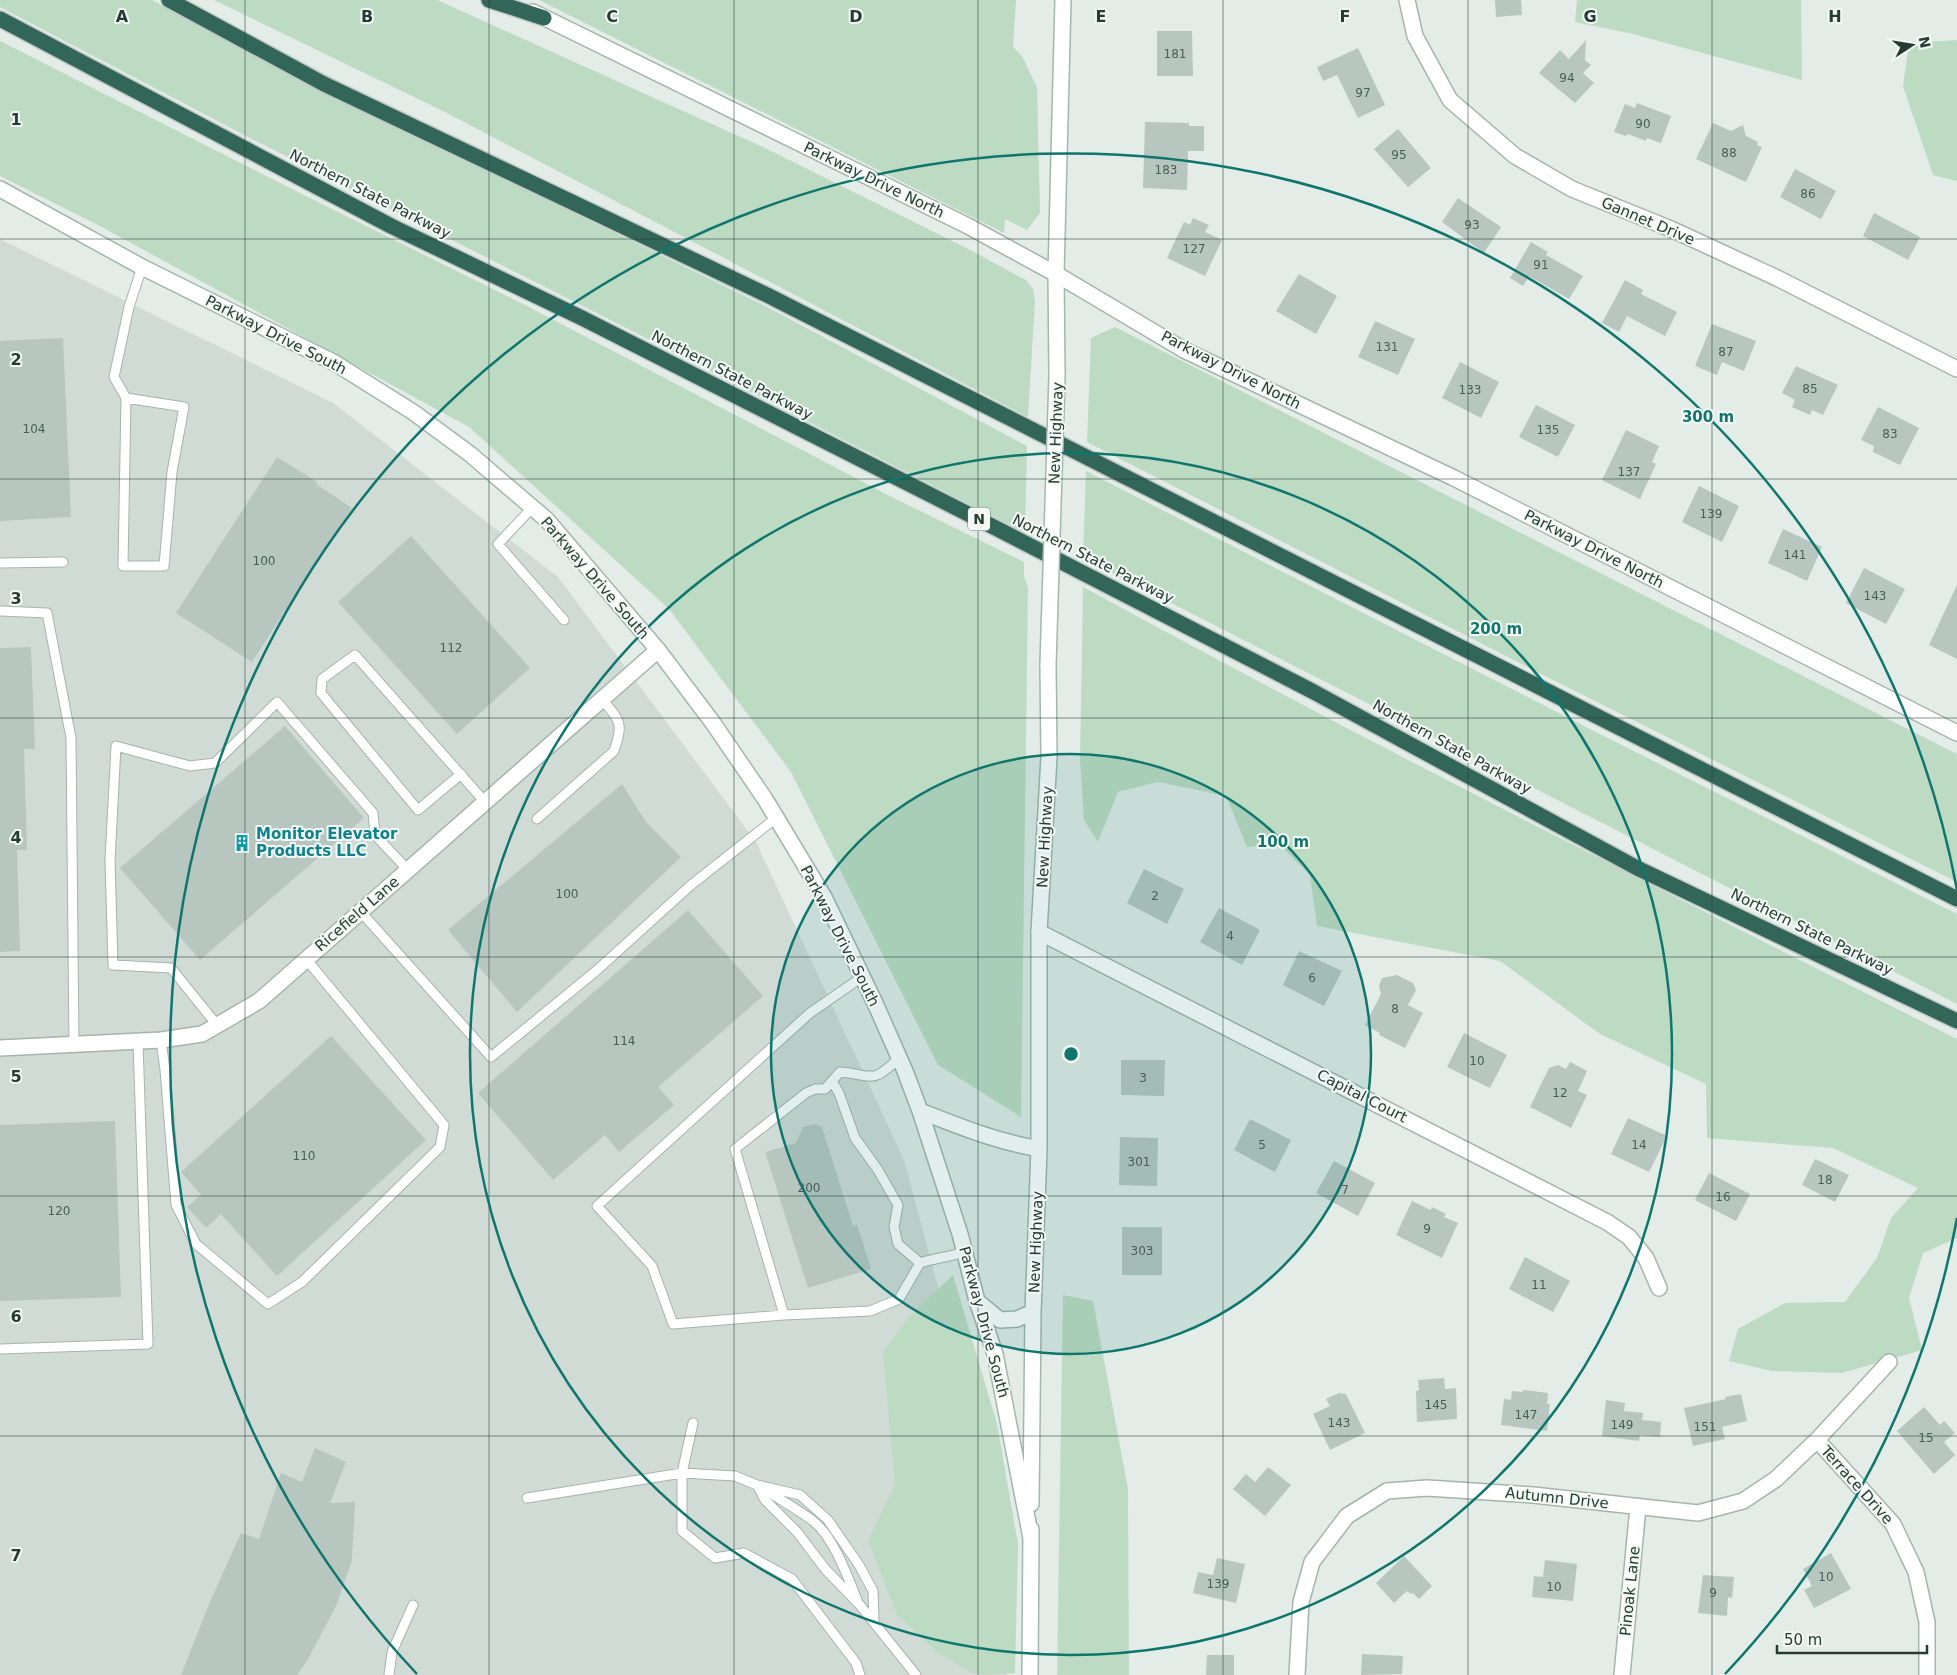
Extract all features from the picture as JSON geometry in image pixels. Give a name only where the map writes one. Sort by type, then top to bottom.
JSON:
[{"type":"highway","points":[[169,0],[324,84],[767,295],[1957,899]]},
{"type":"highway","points":[[489,0],[544,18]]},
{"type":"highway","name":"Northern State Parkway","points":[[0,19],[391,226],[590,323],[1304,686],[1637,868],[1957,1020]]},
{"type":"street","name":"Parkway Drive North","points":[[510,0],[968,226],[1056,274],[1184,350],[1454,478],[1957,733]]},
{"type":"street","name":"New Highway","points":[[1030,1675],[1030,1538],[1034,1312],[1040,1149],[1039,932],[1049,757],[1048,665],[1057,376],[1056,274],[1063,0]]},
{"type":"street","name":"Gannet Drive","points":[[1407,0],[1415,36],[1450,100],[1515,156],[1572,189],[1671,229],[1777,278],[1957,369]]},
{"type":"street","name":"Parkway Drive South","points":[[0,189],[142,268],[335,363],[412,412],[456,444],[546,520],[658,650],[713,723],[776,818],[824,897],[899,1058],[920,1110],[995,1354],[1030,1538]]},
{"type":"street","name":"Ricefield Lane","points":[[0,1048],[138,1042],[202,1034],[259,1001],[658,650]]},
{"type":"street","name":"Capital Court","points":[[1039,932],[1607,1222],[1630,1237],[1646,1258],[1659,1288]]},
{"type":"street","points":[[920,1110],[979,1135],[1011,1144],[1040,1149]]},
{"type":"street","points":[[977,1300],[1000,1320],[1017,1319],[1034,1312]]},
{"type":"street","name":"Autumn Drive","points":[[1297,1675],[1301,1602],[1312,1562],[1347,1516],[1387,1491],[1427,1488],[1533,1495],[1698,1513],[1743,1501],[1776,1479],[1817,1440],[1889,1362]]},
{"type":"street","name":"Terrace Drive","points":[[1817,1440],[1893,1524],[1916,1572],[1927,1622],[1927,1675]]},
{"type":"street","name":"Pinoak Lane","points":[[1622,1675],[1638,1507]]},
{"type":"lane","points":[[126,398],[184,407],[172,472],[164,566],[123,566],[126,398],[114,376],[129,307],[142,268]]},
{"type":"lane","points":[[532,508],[498,544],[564,620]]},
{"type":"lane","points":[[0,563],[63,562]]},
{"type":"lane","points":[[0,611],[47,613],[71,738],[74,1045]]},
{"type":"lane","points":[[461,774],[418,810],[320,694],[322,679],[355,655],[461,774],[485,802]]},
{"type":"lane","points":[[537,819],[614,751],[620,735],[619,720],[602,700]]},
{"type":"lane","points":[[217,1025],[170,968],[113,965],[110,860],[116,746],[190,766],[215,762],[277,702],[373,813],[376,835],[407,869]]},
{"type":"lane","points":[[360,911],[491,1057],[596,971],[691,885],[776,818]]},
{"type":"lane","points":[[161,1040],[176,1205],[196,1244],[268,1304],[302,1282],[440,1147],[444,1125],[306,959]]},
{"type":"lane","points":[[862,977],[810,1013],[597,1206],[652,1266],[673,1324],[784,1315],[870,1311],[899,1299],[920,1263],[933,1258],[941,1259],[964,1252]]},
{"type":"lane","points":[[0,1349],[148,1344],[138,1042]]},
{"type":"lane","points":[[784,1315],[735,1149],[806,1094],[815,1089],[825,1089],[840,1072],[874,1077],[884,1072],[899,1058]]},
{"type":"lane","points":[[832,1081],[839,1093],[855,1138],[878,1170],[898,1205],[894,1227],[898,1244],[920,1263]]},
{"type":"lane","points":[[693,1423],[682,1473],[682,1531],[716,1558],[744,1553],[792,1579],[856,1663],[860,1675]]},
{"type":"lane","points":[[527,1498],[682,1473],[735,1476],[757,1485],[800,1495],[828,1520],[874,1591],[874,1622]]},
{"type":"lane","points":[[757,1485],[766,1500],[797,1532],[826,1570],[859,1604],[916,1675]]},
{"type":"lane","points":[[757,1485],[815,1522],[831,1543],[859,1604]]},
{"type":"lane","points":[[388,1675],[392,1652],[413,1605]]},
{"type":"shaded area","points":[[0,239],[333,403],[558,577],[756,842],[904,1160],[1011,1559],[1007,1675],[0,1675]]},
{"type":"green space","points":[[0,0],[152,0],[452,153],[769,308],[1027,446],[1025,533],[638,334],[248,137],[0,7]]},
{"type":"green space","points":[[214,0],[437,0],[765,148],[968,249],[1026,280],[1033,289],[1035,300],[1028,417],[443,111]]},
{"type":"green space","points":[[539,0],[1016,0],[1013,47],[1022,56],[1037,87],[1040,213],[1027,230],[1005,219],[1004,233]]},
{"type":"green space","points":[[1577,0],[1801,0],[1802,80],[1633,34],[1575,22]]},
{"type":"green space","points":[[1957,40],[1957,181],[1933,175],[1903,86],[1909,43]]},
{"type":"green space","points":[[0,41],[527,306],[888,495],[1024,562],[1024,576],[1028,588],[1021,1117],[938,1065],[791,772],[669,609],[469,427],[98,225],[0,176]]},
{"type":"green space","points":[[1115,327],[1957,754],[1957,882],[1539,673],[1087,442],[1091,338]]},
{"type":"green space","points":[[1086,471],[1586,727],[1957,914],[1957,1004],[1083,558]]},
{"type":"green space","points":[[1083,587],[1409,760],[1957,1039],[1957,1238],[1923,1253],[1909,1298],[1922,1350],[1842,1373],[1772,1371],[1729,1361],[1738,1329],[1785,1303],[1845,1302],[1877,1258],[1891,1218],[1918,1188],[1833,1148],[1707,1138],[1706,1084],[1600,1034],[1500,961],[1317,926],[1310,875],[1280,845],[1247,847],[1226,796],[1158,782],[1118,792],[1098,842],[1084,820],[1080,760]]},
{"type":"green space","points":[[953,1275],[997,1424],[1018,1544],[1015,1673],[985,1675],[970,1672],[936,1651],[897,1615],[868,1541],[895,1484],[883,1352],[911,1314]]},
{"type":"green space","points":[[1063,1295],[1093,1301],[1128,1489],[1129,1675],[1057,1675]]},
{"type":"building","points":[[1495,0],[1521,0],[1522,15],[1496,17]]},
{"type":"building","points":[[1157,31],[1192,31],[1193,76],[1157,76]]},
{"type":"building","points":[[1586,40],[1585,60],[1591,65],[1583,73],[1594,83],[1575,103],[1539,73],[1560,50],[1569,59]]},
{"type":"building","points":[[1358,48],[1385,105],[1358,118],[1337,75],[1323,81],[1317,67]]},
{"type":"building","points":[[1637,103],[1671,116],[1661,143],[1647,138],[1646,141],[1628,134],[1626,136],[1614,132],[1625,104],[1635,108]]},
{"type":"building","points":[[1145,122],[1189,123],[1189,126],[1204,126],[1204,151],[1188,151],[1187,190],[1143,188]]},
{"type":"building","points":[[1713,123],[1731,131],[1743,125],[1746,136],[1758,142],[1757,145],[1762,147],[1746,182],[1696,159]]},
{"type":"building","points":[[1398,129],[1431,168],[1408,187],[1374,149]]},
{"type":"building","points":[[1795,169],[1836,191],[1821,219],[1780,197]]},
{"type":"building","points":[[1458,198],[1501,227],[1484,253],[1442,222]]},
{"type":"building","points":[[1874,213],[1920,237],[1908,260],[1863,236]]},
{"type":"building","points":[[1193,218],[1209,225],[1205,232],[1222,240],[1205,276],[1167,258],[1184,222],[1190,225]]},
{"type":"building","points":[[1531,242],[1548,252],[1546,255],[1583,276],[1569,299],[1529,276],[1523,286],[1510,278]]},
{"type":"building","points":[[1299,274],[1337,296],[1316,334],[1276,311]]},
{"type":"building","points":[[1625,280],[1643,290],[1641,294],[1677,312],[1665,336],[1627,316],[1619,332],[1602,323]]},
{"type":"building","points":[[1375,321],[1415,339],[1398,375],[1358,357]]},
{"type":"building","points":[[1712,324],[1756,341],[1744,371],[1722,362],[1717,375],[1695,366]]},
{"type":"building","points":[[63,338],[71,517],[0,521],[0,341]]},
{"type":"building","points":[[1460,362],[1499,382],[1481,418],[1442,398]]},
{"type":"building","points":[[1796,366],[1838,385],[1823,415],[1812,410],[1810,415],[1792,407],[1795,400],[1782,393]]},
{"type":"building","points":[[1536,405],[1575,425],[1558,457],[1519,437]]},
{"type":"building","points":[[1878,407],[1919,428],[1900,465],[1873,452],[1874,446],[1861,440]]},
{"type":"building","points":[[1626,430],[1659,446],[1652,462],[1656,464],[1640,499],[1602,480]]},
{"type":"building","points":[[277,457],[317,482],[316,484],[352,508],[252,662],[176,613]]},
{"type":"building","points":[[1699,486],[1739,506],[1722,542],[1682,522]]},
{"type":"building","points":[[1783,529],[1822,547],[1807,581],[1768,563]]},
{"type":"building","points":[[411,536],[530,668],[457,734],[338,602]]},
{"type":"building","points":[[1864,568],[1905,589],[1886,624],[1846,603]]},
{"type":"building","points":[[1957,585],[1957,659],[1929,645]]},
{"type":"building","points":[[31,647],[35,749],[24,749],[27,850],[17,850],[20,951],[0,952],[0,648]]},
{"type":"building","name":"Monitor Elevator Products LLC","points":[[285,726],[364,818],[200,960],[120,868]]},
{"type":"building","points":[[622,784],[646,822],[681,857],[517,1012],[448,930]]},
{"type":"building","points":[[1144,869],[1184,889],[1167,924],[1127,903]]},
{"type":"building","points":[[1219,908],[1260,930],[1242,965],[1200,942]]},
{"type":"building","points":[[688,910],[763,996],[658,1087],[674,1105],[619,1152],[605,1135],[553,1180],[478,1093]]},
{"type":"building","points":[[1299,951],[1342,971],[1324,1006],[1283,985]]},
{"type":"building","points":[[1397,975],[1413,983],[1416,990],[1408,1005],[1423,1013],[1405,1048],[1379,1035],[1380,1033],[1365,1025],[1381,994],[1379,986],[1382,978]]},
{"type":"building","points":[[1464,1033],[1507,1055],[1490,1088],[1447,1067]]},
{"type":"building","points":[[331,1036],[426,1140],[277,1276],[221,1214],[206,1228],[187,1207],[201,1195],[181,1172]]},
{"type":"building","points":[[1121,1060],[1165,1060],[1164,1096],[1121,1095]]},
{"type":"building","points":[[1570,1062],[1587,1071],[1578,1091],[1587,1095],[1571,1128],[1530,1107],[1549,1068],[1558,1065],[1566,1069]]},
{"type":"building","points":[[1628,1118],[1667,1136],[1649,1172],[1611,1154]]},
{"type":"building","points":[[1250,1119],[1291,1140],[1275,1172],[1234,1150]]},
{"type":"building","points":[[115,1121],[121,1297],[0,1301],[0,1125]]},
{"type":"building","points":[[815,1124],[822,1127],[853,1226],[857,1224],[871,1269],[808,1288],[765,1152],[796,1143],[803,1127]]},
{"type":"building","points":[[1120,1137],[1158,1138],[1157,1186],[1119,1185]]},
{"type":"building","points":[[1815,1159],[1849,1175],[1835,1202],[1802,1185]]},
{"type":"building","points":[[1334,1161],[1375,1183],[1358,1216],[1316,1193]]},
{"type":"building","points":[[1709,1173],[1750,1194],[1736,1221],[1695,1200]]},
{"type":"building","points":[[1412,1201],[1431,1210],[1432,1207],[1446,1214],[1444,1217],[1458,1223],[1442,1258],[1396,1235]]},
{"type":"building","points":[[1122,1227],[1162,1227],[1162,1275],[1122,1275]]},
{"type":"building","points":[[1525,1257],[1570,1281],[1553,1312],[1509,1289]]},
{"type":"building","points":[[1444,1378],[1445,1389],[1456,1388],[1457,1419],[1417,1422],[1416,1391],[1419,1390],[1418,1380]]},
{"type":"building","points":[[1523,1390],[1548,1393],[1547,1404],[1550,1404],[1547,1431],[1501,1425],[1504,1399],[1511,1400],[1512,1391],[1523,1392]]},
{"type":"building","points":[[1339,1393],[1346,1394],[1365,1433],[1330,1450],[1313,1414],[1330,1406],[1326,1399]]},
{"type":"building","points":[[1741,1394],[1747,1421],[1722,1427],[1725,1439],[1693,1446],[1684,1408]]},
{"type":"building","points":[[1606,1400],[1625,1403],[1624,1411],[1643,1413],[1642,1420],[1661,1422],[1660,1437],[1640,1435],[1639,1441],[1602,1436]]},
{"type":"building","points":[[1924,1407],[1940,1425],[1944,1421],[1955,1433],[1944,1442],[1955,1455],[1934,1474],[1897,1431]]},
{"type":"building","points":[[315,1448],[346,1462],[330,1503],[355,1502],[352,1560],[336,1606],[308,1659],[297,1675],[181,1675],[209,1604],[241,1533],[259,1539],[281,1473],[302,1482]]},
{"type":"building","points":[[1268,1467],[1291,1485],[1265,1516],[1233,1489],[1246,1474],[1255,1482]]},
{"type":"building","points":[[1831,1553],[1851,1589],[1814,1608],[1804,1590],[1812,1586],[1803,1569]]},
{"type":"building","points":[[1404,1556],[1432,1586],[1419,1599],[1413,1593],[1411,1594],[1407,1591],[1394,1603],[1376,1583]]},
{"type":"building","points":[[1217,1558],[1245,1564],[1236,1603],[1193,1593],[1198,1572],[1213,1575]]},
{"type":"building","points":[[1545,1560],[1577,1564],[1573,1601],[1532,1597],[1534,1576],[1543,1577]]},
{"type":"building","points":[[1703,1575],[1734,1577],[1732,1598],[1728,1597],[1727,1616],[1698,1613]]},
{"type":"building","points":[[1362,1654],[1403,1656],[1402,1674],[1361,1675]]},
{"type":"building","points":[[1207,1655],[1234,1655],[1234,1675],[1206,1675]]},
{"type":"place","name":"Monitor Elevator Products LLC","points":[[242,843]]}]
